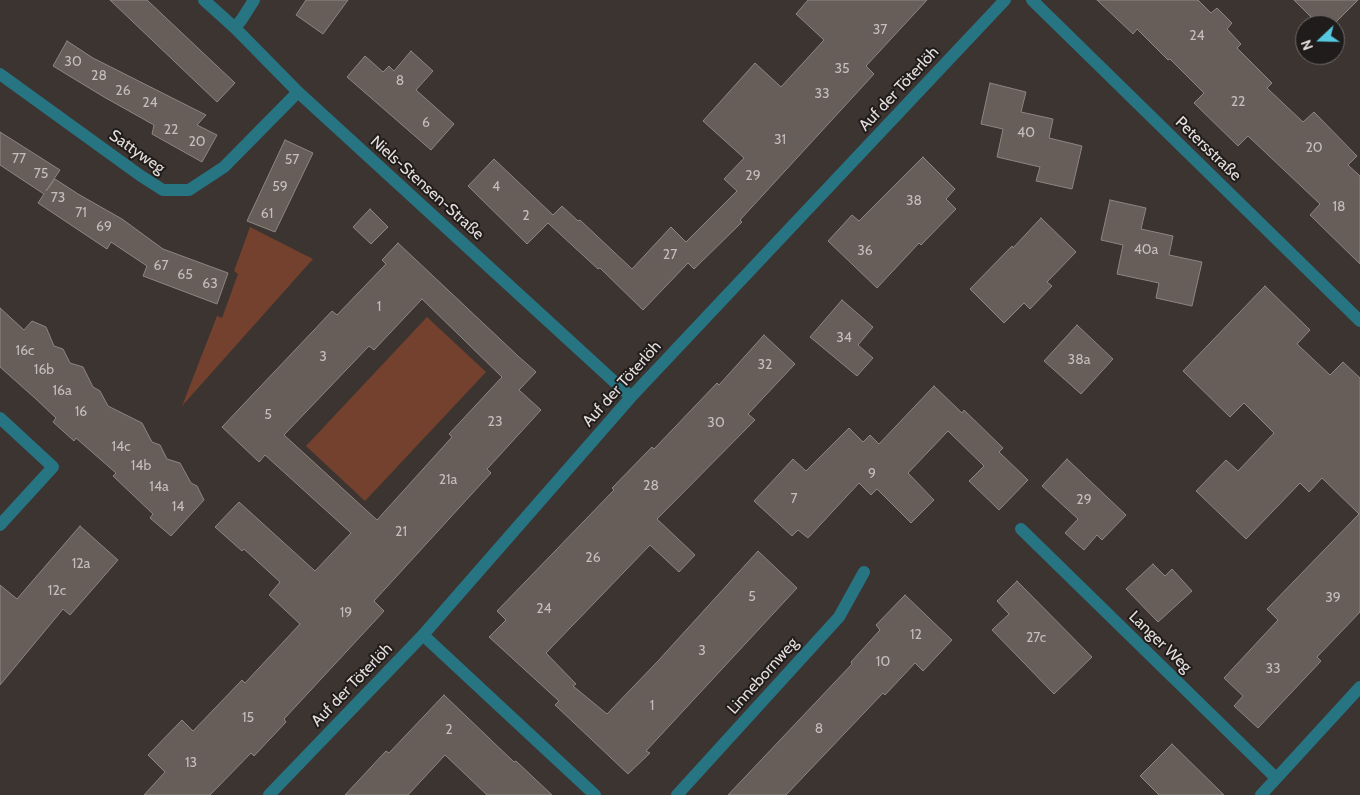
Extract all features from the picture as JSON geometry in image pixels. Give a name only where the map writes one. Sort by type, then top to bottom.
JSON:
[{"type":"street","name":"Niels-Stensen-Straße","points":[[204,0],[235,28],[298,92],[632,397]]},
{"type":"street","points":[[235,28],[254,0]]},
{"type":"street","name":"Auf der Töterlöh","points":[[269,795],[423,634],[632,397],[1005,0]]},
{"type":"street","name":"Petersstraße","points":[[1032,0],[1360,321]]},
{"type":"street","name":"Sattyweg","points":[[0,74],[163,190],[190,190],[224,167],[298,92]]},
{"type":"street","points":[[0,418],[53,467],[0,525]]},
{"type":"street","name":"Langer Weg","points":[[1021,529],[1276,778]]},
{"type":"street","name":"Linnebornweg","points":[[677,795],[839,617],[864,572]]},
{"type":"street","points":[[423,634],[595,795]]},
{"type":"street","points":[[1261,795],[1360,687]]},
{"type":"shaded area","points":[[250,227],[313,259],[182,406],[217,316],[222,318],[238,274],[234,271]]},
{"type":"shaded area","points":[[427,317],[486,372],[365,501],[306,446]]},
{"type":"building","points":[[110,0],[147,0],[235,83],[217,102]]},
{"type":"building","points":[[306,0],[348,0],[323,34],[296,15]]},
{"type":"building","points":[[808,0],[927,0],[866,66],[874,74],[740,220],[742,222],[694,269],[688,263],[643,310],[600,268],[598,269],[548,223],[527,244],[468,186],[494,159],[553,215],[562,206],[578,221],[580,220],[632,269],[671,227],[686,242],[737,191],[724,179],[744,158],[703,121],[755,63],[781,87],[824,40],[796,14]]},
{"type":"building","points":[[1097,0],[1198,0],[1211,13],[1217,8],[1232,23],[1227,29],[1241,44],[1237,48],[1272,83],[1267,88],[1303,122],[1314,112],[1357,156],[1348,165],[1360,176],[1360,264],[1310,215],[1320,204],[1248,136],[1238,146],[1194,103],[1204,93],[1137,29],[1133,34]]},
{"type":"building","points":[[1294,0],[1358,0],[1343,15],[1309,15]]},
{"type":"building","points":[[67,41],[93,58],[206,115],[197,125],[217,135],[202,162],[152,134],[154,125],[53,66]]},
{"type":"building","points":[[411,51],[433,71],[416,90],[454,124],[431,150],[347,77],[365,56],[383,72],[389,66],[394,71]]},
{"type":"building","points":[[990,83],[1026,92],[1021,112],[1053,119],[1049,138],[1082,146],[1072,189],[1036,181],[1040,167],[997,157],[1003,129],[981,124]]},
{"type":"building","points":[[0,132],[60,170],[46,191],[55,179],[122,219],[163,249],[228,273],[217,304],[143,276],[147,266],[111,242],[107,249],[38,203],[44,194],[0,165]]},
{"type":"building","points":[[285,140],[313,153],[275,232],[247,221]]},
{"type":"building","points":[[923,157],[955,189],[946,199],[956,209],[921,245],[919,243],[877,288],[828,241],[852,215],[859,221]]},
{"type":"building","points":[[1110,200],[1146,208],[1141,229],[1173,236],[1169,255],[1202,262],[1192,306],[1156,298],[1159,283],[1117,274],[1123,245],[1101,240]]},
{"type":"building","points":[[370,209],[388,227],[371,244],[353,227]]},
{"type":"building","points":[[1041,218],[1076,252],[1047,282],[1052,286],[1030,309],[1024,303],[1004,323],[970,289]]},
{"type":"building","points":[[398,243],[536,372],[519,390],[541,410],[487,469],[491,473],[374,601],[384,611],[284,719],[286,722],[254,756],[251,753],[210,795],[144,795],[165,772],[148,755],[182,720],[193,731],[242,680],[245,683],[300,624],[269,595],[280,582],[244,549],[242,551],[215,527],[239,502],[315,571],[351,533],[265,455],[259,462],[222,427],[332,311],[337,315],[386,264],[382,260]],"holes":[[[422,299],[502,377],[449,434],[452,437],[377,520],[284,435],[369,346],[374,350]]]},
{"type":"building","points":[[1265,286],[1310,330],[1297,344],[1330,375],[1343,362],[1360,378],[1360,612],[1317,657],[1321,661],[1258,728],[1234,706],[1243,696],[1224,678],[1278,620],[1267,609],[1359,514],[1322,478],[1309,492],[1300,483],[1246,539],[1196,491],[1226,460],[1238,471],[1274,433],[1244,403],[1230,417],[1183,371]]},
{"type":"building","points":[[842,300],[873,327],[858,345],[873,358],[857,376],[810,337]]},
{"type":"building","points":[[0,308],[24,330],[32,321],[46,327],[54,346],[63,349],[70,363],[83,367],[93,387],[100,391],[108,406],[142,423],[152,442],[160,445],[167,459],[180,463],[191,483],[197,486],[204,500],[171,536],[150,518],[153,514],[113,476],[116,473],[76,438],[74,441],[53,422],[56,418],[0,367]]},
{"type":"building","points":[[1077,325],[1113,359],[1081,394],[1044,361]]},
{"type":"building","points":[[764,335],[795,364],[748,414],[755,420],[657,519],[695,555],[679,572],[650,545],[546,653],[576,684],[573,686],[607,714],[758,551],[797,588],[646,751],[650,753],[628,774],[555,705],[559,701],[489,637],[506,620],[497,611],[614,490],[612,488],[652,447],[654,449],[717,383],[719,385]]},
{"type":"building","points":[[934,386],[962,413],[964,410],[1003,448],[999,452],[1028,480],[999,510],[969,481],[984,466],[948,431],[908,473],[934,500],[911,523],[877,489],[871,495],[859,483],[808,538],[798,530],[792,536],[754,501],[793,459],[806,471],[849,428],[863,442],[870,435],[879,444]]},
{"type":"building","points":[[1067,459],[1126,515],[1102,540],[1097,535],[1084,550],[1065,533],[1078,519],[1042,486]]},
{"type":"building","points":[[80,526],[118,560],[70,615],[63,609],[0,685],[0,585],[17,599]]},
{"type":"building","points":[[1153,564],[1165,576],[1172,569],[1192,591],[1158,622],[1126,589]]},
{"type":"building","points":[[1017,581],[1092,657],[1054,694],[992,630],[1009,614],[997,601]]},
{"type":"building","points":[[905,595],[952,640],[923,671],[915,663],[885,695],[883,693],[786,795],[728,795],[852,664],[851,662],[880,630],[876,625]]},
{"type":"building","points":[[444,695],[514,762],[516,761],[552,795],[487,795],[445,755],[408,795],[345,795],[386,751],[389,753]]},
{"type":"building","points":[[1172,744],[1224,795],[1159,795],[1140,776]]}]
